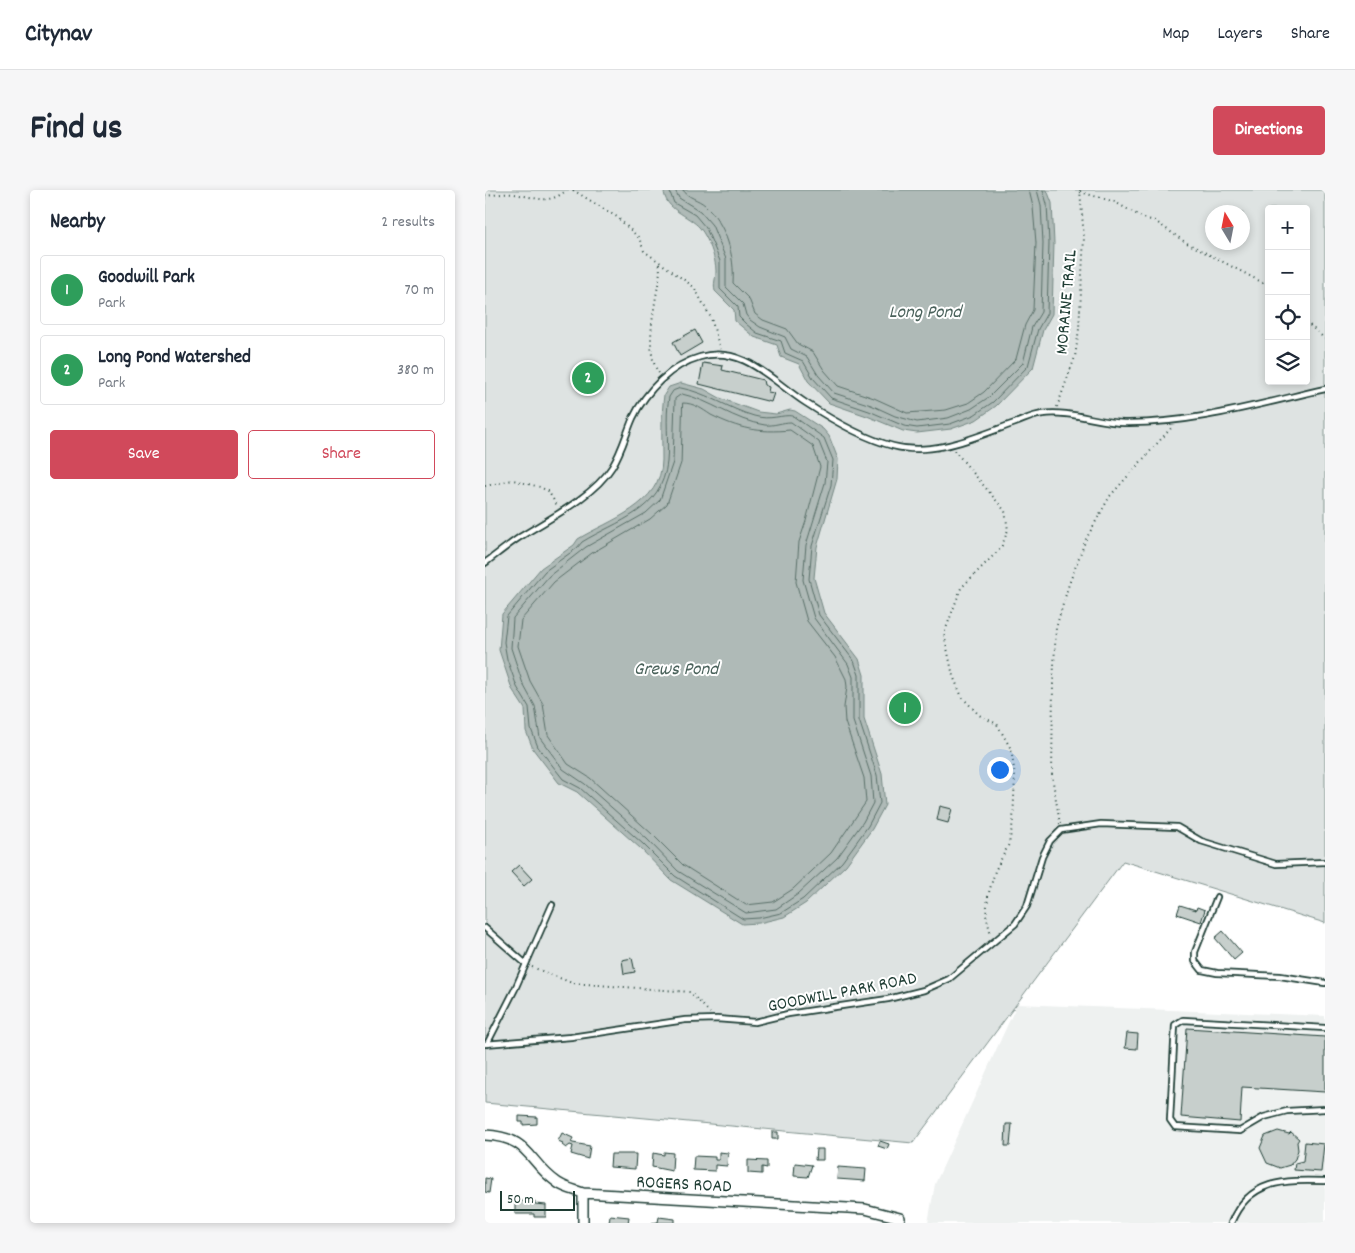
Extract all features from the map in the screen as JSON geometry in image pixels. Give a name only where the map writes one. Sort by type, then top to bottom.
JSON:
[{"type":"street","name":"ROGERS ROAD","points":[[485,1135],[515,1141],[528,1151],[558,1183],[583,1193],[865,1209],[900,1218]]},
{"type":"street","points":[[583,1193],[583,1223]]},
{"type":"lane","points":[[485,563],[496,553],[560,512],[591,489],[611,468],[634,417],[651,389],[674,370],[699,357],[722,354],[741,358],[770,376],[804,402],[867,437],[892,446],[912,450],[949,444],[1041,414],[1122,423],[1179,420],[1222,413],[1325,389]]},
{"type":"lane","points":[[1061,830],[1101,824],[1177,827],[1201,841],[1276,864],[1325,862]]},
{"type":"lane","name":"GOODWILL PARK ROAD","points":[[486,1044],[571,1037],[685,1020],[717,1019],[755,1022],[788,1014],[888,1000],[924,990],[949,979],[1015,924],[1027,906],[1042,857],[1050,841],[1061,830]]},
{"type":"lane","points":[[1217,897],[1195,952],[1195,961],[1202,970],[1217,973],[1280,976],[1325,983]]},
{"type":"lane","points":[[486,1044],[508,1005],[552,905]]},
{"type":"lane","points":[[485,928],[526,964]]},
{"type":"lane","points":[[1325,1028],[1183,1020],[1175,1024],[1170,1120],[1175,1127],[1240,1131],[1271,1115],[1287,1111],[1325,1109]]},
{"type":"lane","points":[[1231,1223],[1235,1214],[1262,1187],[1290,1180],[1325,1181]]},
{"type":"path","points":[[485,196],[512,194],[547,201],[567,190]]},
{"type":"path","points":[[573,190],[617,217],[639,238],[644,251],[694,287],[711,318],[722,354]]},
{"type":"path","points":[[1080,191],[1115,202],[1143,218],[1155,221],[1185,242],[1265,284]]},
{"type":"path","name":"MORAINE TRAIL","points":[[1054,414],[1075,357],[1079,329],[1084,238],[1080,191]]},
{"type":"path","points":[[659,262],[660,271],[651,342],[653,361],[663,379]]},
{"type":"path","points":[[1310,326],[1325,339]]},
{"type":"path","points":[[1061,830],[1052,776],[1053,702],[1057,628],[1069,584],[1086,539],[1111,496],[1179,420]]},
{"type":"path","points":[[949,444],[1005,511],[1008,530],[1001,548],[961,588],[944,634],[953,676],[963,697],[979,715],[997,724],[1011,749],[1015,775],[1013,822],[1009,844],[995,871],[987,896],[987,915],[993,943]]},
{"type":"path","points":[[485,486],[513,480],[540,486],[548,491],[560,512]]},
{"type":"path","points":[[526,964],[572,983],[690,992],[717,1019]]},
{"type":"shaded area","points":[[485,190],[1325,190],[1325,923],[1123,861],[913,1143],[485,1103]]},
{"type":"shaded area","points":[[1017,1004],[1325,1016],[1325,1223],[928,1223],[935,1184]]},
{"type":"water","name":"Long Pond","points":[[664,190],[1047,190],[1052,203],[1054,243],[1052,314],[1043,330],[1033,368],[996,406],[976,420],[951,429],[917,433],[903,431],[829,403],[808,381],[799,364],[781,357],[777,345],[754,337],[735,321],[734,310],[715,291],[716,266],[706,237],[695,223],[668,203]]},
{"type":"water","name":"Grews Pond","points":[[681,383],[704,389],[720,398],[758,412],[776,414],[790,410],[795,411],[823,429],[829,436],[838,459],[837,479],[817,547],[814,578],[824,613],[859,659],[864,675],[864,719],[882,774],[885,805],[872,829],[846,865],[806,903],[784,917],[759,923],[742,924],[671,880],[640,848],[577,792],[559,783],[533,749],[526,731],[525,709],[512,689],[499,650],[502,614],[541,568],[574,545],[578,539],[632,509],[644,500],[653,489],[660,476],[662,460],[664,395],[669,387]]},
{"type":"building","points":[[695,330],[702,343],[680,356],[673,342]]},
{"type":"building","points":[[703,363],[723,366],[722,370],[763,380],[764,385],[769,387],[768,392],[774,393],[771,402],[699,384]]},
{"type":"building","points":[[940,806],[952,809],[948,823],[937,820]]},
{"type":"building","points":[[519,865],[532,879],[524,886],[511,872]]},
{"type":"building","points":[[1180,905],[1196,910],[1197,907],[1205,910],[1201,922],[1177,914]]},
{"type":"building","points":[[1223,931],[1242,953],[1234,960],[1215,938]]},
{"type":"building","points":[[632,958],[635,972],[624,974],[622,960]]},
{"type":"building","points":[[1187,1028],[1325,1037],[1325,1092],[1242,1087],[1240,1122],[1181,1117]]},
{"type":"building","points":[[1127,1033],[1138,1034],[1137,1049],[1125,1048]]},
{"type":"building","points":[[519,1116],[537,1117],[537,1124],[523,1125],[523,1122],[519,1122]]},
{"type":"building","points":[[1006,1124],[1012,1124],[1010,1146],[1005,1146]]},
{"type":"building","points":[[1278,1131],[1289,1134],[1291,1132],[1299,1139],[1295,1159],[1290,1165],[1280,1168],[1267,1163],[1260,1148],[1265,1136]]},
{"type":"building","points":[[772,1132],[778,1132],[778,1139],[772,1139]]},
{"type":"building","points":[[562,1133],[573,1138],[571,1142],[573,1143],[590,1146],[588,1159],[571,1154],[573,1146],[570,1145],[566,1148],[562,1145],[563,1143],[558,1141]]},
{"type":"building","points":[[880,1141],[889,1144],[887,1149],[878,1146]]},
{"type":"building","points":[[1305,1142],[1324,1144],[1321,1172],[1294,1170],[1295,1163],[1303,1161]]},
{"type":"building","points":[[816,1149],[823,1149],[823,1160],[815,1160]]},
{"type":"building","points":[[664,1152],[673,1153],[672,1171],[652,1167],[653,1153],[664,1155]]},
{"type":"building","points":[[719,1152],[728,1153],[727,1166],[715,1165],[715,1171],[693,1170],[694,1156],[715,1157],[715,1160],[719,1160]]},
{"type":"building","points":[[611,1154],[636,1154],[635,1169],[610,1167]]},
{"type":"building","points":[[748,1160],[767,1161],[767,1168],[762,1167],[762,1174],[748,1173]]},
{"type":"building","points":[[795,1163],[812,1165],[808,1177],[794,1176]]},
{"type":"building","points":[[838,1167],[866,1169],[865,1181],[837,1179]]},
{"type":"building","points":[[485,1178],[491,1179],[489,1193],[485,1192]]},
{"type":"building","points":[[515,1201],[535,1201],[535,1204],[546,1205],[546,1217],[534,1217],[534,1214],[515,1214]]},
{"type":"building","points":[[610,1215],[629,1217],[628,1223],[609,1223]]},
{"type":"building","points":[[659,1217],[675,1219],[675,1223],[652,1223],[658,1222]]},
{"type":"place","name":"Long Pond Watershed","points":[[588,378]]},
{"type":"place","name":"Goodwill Park","points":[[905,708]]}]
